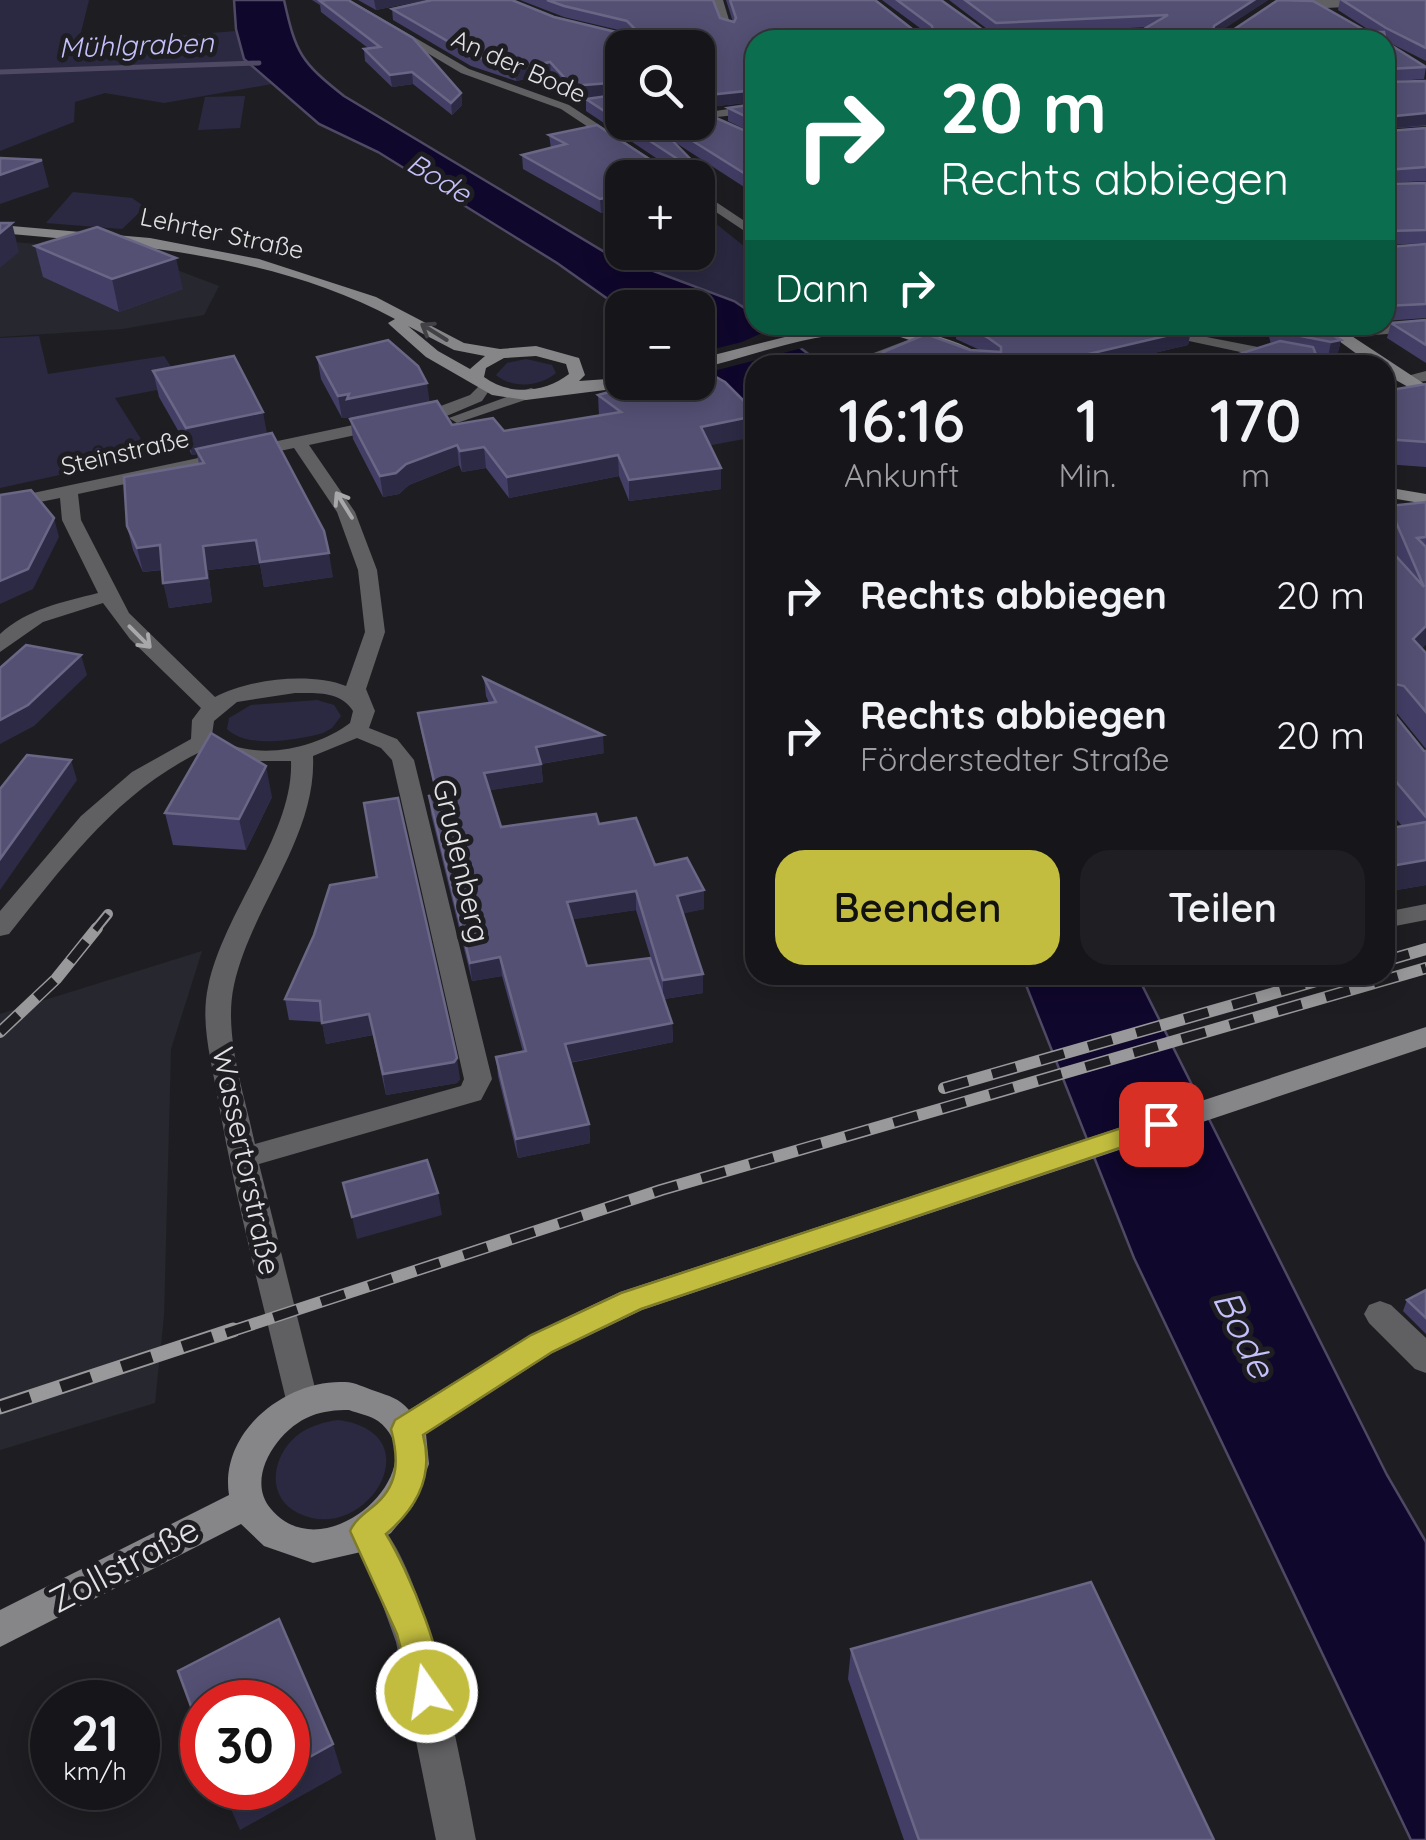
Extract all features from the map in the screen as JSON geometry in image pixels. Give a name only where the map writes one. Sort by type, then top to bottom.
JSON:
[{"type":"main road","name":"Lehrter Straße","points":[[0,229],[127,239],[220,254],[299,273],[371,300],[460,347],[500,354],[524,350],[554,353],[578,368]]},
{"type":"main road","name":"Lehrter Straße","points":[[371,300],[432,354],[502,392],[531,394]]},
{"type":"main road","points":[[772,344],[784,335]]},
{"type":"main road","points":[[715,359],[819,335]]},
{"type":"main road","points":[[909,335],[964,355]]},
{"type":"main road","points":[[1339,335],[1368,355]]},
{"type":"main road","points":[[480,382],[478,366],[500,354]]},
{"type":"main road","points":[[558,388],[573,380],[578,368],[605,373]]},
{"type":"main road","points":[[1395,373],[1426,392]]},
{"type":"main road","points":[[531,394],[605,384]]},
{"type":"main road","points":[[1395,493],[1426,498]]},
{"type":"main road","points":[[406,1429],[541,1344],[616,1307],[1426,1038]]},
{"type":"main road","points":[[334,1396],[363,1398],[388,1410],[406,1429],[413,1455],[409,1483],[392,1510],[366,1531],[330,1544],[294,1543],[265,1528],[248,1503],[245,1474],[254,1446],[275,1422],[303,1404],[334,1396]]},
{"type":"main road","name":"Zollstraße","points":[[0,1628],[248,1503]]},
{"type":"street","name":"An der Bode","points":[[343,0],[465,71],[565,108],[646,160]]},
{"type":"street","points":[[718,0],[728,28]]},
{"type":"street","points":[[1277,2],[1316,5],[1426,0]]},
{"type":"street","points":[[1316,5],[1340,20]]},
{"type":"street","points":[[373,18],[396,14]]},
{"type":"street","points":[[565,108],[582,104]]},
{"type":"street","points":[[715,114],[745,110]]},
{"type":"street","points":[[715,124],[720,126]]},
{"type":"street","points":[[715,206],[745,227]]},
{"type":"street","points":[[1395,327],[1426,326]]},
{"type":"street","points":[[882,355],[936,335]]},
{"type":"street","points":[[1173,335],[1274,355]]},
{"type":"street","points":[[1404,379],[1426,376]]},
{"type":"street","name":"Steinstraße","points":[[0,505],[466,404],[476,398],[480,382]]},
{"type":"street","name":"Steinstraße","points":[[378,426],[462,418],[531,394]]},
{"type":"street","points":[[298,442],[344,504],[366,555],[375,630],[370,656],[354,684],[364,711],[355,731],[331,746],[302,752],[231,754],[205,741],[200,724],[211,707],[235,696],[278,689],[330,688],[356,698]]},
{"type":"street","points":[[70,490],[66,505],[71,521],[127,624],[199,690],[211,707]]},
{"type":"street","points":[[0,646],[17,627],[32,618],[109,596]]},
{"type":"street","name":"Grudenberg","points":[[243,1158],[471,1093],[478,1079],[404,760],[397,748],[386,741],[355,731]]},
{"type":"street","points":[[0,928],[61,849],[108,800],[158,764],[205,741]]},
{"type":"street","name":"Wassertorstraße","points":[[302,752],[298,804],[235,938],[220,988],[219,1040],[243,1158],[303,1404]]},
{"type":"street","points":[[1395,918],[1426,912]]},
{"type":"street","points":[[1380,1314],[1426,1360]]},
{"type":"street","points":[[366,1531],[379,1551],[415,1640],[456,1840]]},
{"type":"shaded area","points":[[0,0],[89,0],[78,44],[236,31],[244,59],[272,84],[164,103],[105,93],[75,102],[74,122],[0,151]]},
{"type":"shaded area","points":[[245,96],[240,128],[198,130],[205,97]]},
{"type":"shaded area","points":[[73,192],[132,198],[145,207],[122,229],[46,223]]},
{"type":"shaded area","points":[[715,223],[745,247],[745,308],[715,294],[715,290],[705,290],[651,270],[715,270]]},
{"type":"shaded area","points":[[0,241],[127,251],[219,286],[204,315],[122,329],[0,337]]},
{"type":"shaded area","points":[[39,336],[48,374],[164,356],[183,385],[115,398],[151,455],[0,488],[0,338]]},
{"type":"shaded area","points":[[526,359],[552,365],[556,373],[526,384],[510,383],[496,375],[507,363]]},
{"type":"shaded area","points":[[317,700],[334,705],[341,716],[323,733],[259,741],[227,729],[229,718],[251,705]]},
{"type":"shaded area","points":[[202,951],[171,1049],[164,1315],[155,1403],[0,1450],[0,1014]]},
{"type":"shaded area","points":[[338,1420],[367,1429],[383,1445],[386,1464],[380,1484],[366,1502],[346,1515],[323,1519],[298,1513],[280,1495],[276,1484],[279,1461],[302,1432]]},
{"type":"water","name":"Bode","points":[[234,0],[284,0],[302,56],[344,96],[605,252],[605,270],[651,270],[705,290],[605,290],[605,297],[378,152],[319,124],[244,59]]},
{"type":"water","points":[[715,294],[745,308],[745,335],[783,335],[810,355],[745,355],[745,401],[715,386]]},
{"type":"water","name":"Bode","points":[[1026,985],[1142,985],[1387,1475],[1426,1542],[1426,1840],[1411,1840],[1134,1258]]},
{"type":"pier","points":[[757,335],[794,335],[810,346],[775,355],[745,355],[745,363],[715,371],[715,349]]},
{"type":"building","points":[[348,0],[413,38],[461,93],[451,103],[412,72],[390,75],[364,49],[380,47],[320,1]]},
{"type":"building","points":[[432,0],[512,0],[554,17],[608,30],[605,83],[572,86],[550,62],[515,70],[470,54],[392,9]]},
{"type":"building","points":[[547,0],[713,0],[720,18],[734,22],[730,0],[875,0],[913,30],[745,30],[745,91],[715,94],[715,30],[636,30],[627,21]]},
{"type":"building","points":[[897,0],[941,0],[983,30],[933,30]]},
{"type":"building","points":[[965,0],[1254,0],[1213,30],[1142,30],[1168,15],[996,23]]},
{"type":"building","points":[[1278,0],[1313,1],[1364,30],[1233,30]]},
{"type":"building","points":[[1342,0],[1426,0],[1426,48]]},
{"type":"building","points":[[1395,48],[1426,67],[1395,69]]},
{"type":"building","points":[[1426,81],[1426,113],[1395,116],[1395,82]]},
{"type":"building","points":[[605,96],[605,111],[586,99]]},
{"type":"building","points":[[745,105],[745,116],[728,108]]},
{"type":"building","points":[[715,117],[745,131],[745,174],[691,140],[715,140]]},
{"type":"building","points":[[597,125],[605,130],[605,140],[620,140],[651,160],[605,160],[605,198],[600,199],[522,155],[566,144],[549,135]]},
{"type":"building","points":[[1426,128],[1426,167],[1395,169],[1395,130]]},
{"type":"building","points":[[648,140],[672,140],[691,160],[679,160]]},
{"type":"building","points":[[0,158],[42,160],[0,175]]},
{"type":"building","points":[[1426,183],[1426,230],[1395,231],[1395,184]]},
{"type":"building","points":[[97,227],[176,258],[112,279],[35,246]]},
{"type":"building","points":[[1426,244],[1426,304],[1395,306],[1395,247]]},
{"type":"building","points":[[1426,320],[1426,345],[1395,326]]},
{"type":"building","points":[[929,335],[970,350],[1001,352],[1001,347],[983,335],[1170,335],[1084,355],[883,352]]},
{"type":"building","points":[[1295,335],[1332,335],[1341,340],[1331,342]]},
{"type":"building","points":[[388,340],[418,366],[427,383],[347,399],[349,394],[338,396],[317,357]]},
{"type":"building","points":[[1280,341],[1313,347],[1316,355],[1236,355]]},
{"type":"building","points":[[234,356],[263,412],[186,428],[153,371]]},
{"type":"building","points":[[715,376],[745,402],[745,418],[701,427],[721,468],[629,480],[618,455],[507,477],[484,447],[460,451],[457,445],[406,464],[396,473],[380,476],[350,419],[437,401],[452,425],[493,418],[504,431],[621,412],[598,395],[605,393],[605,400],[715,400]]},
{"type":"building","points":[[1426,384],[1426,442],[1395,440],[1395,389]]},
{"type":"building","points":[[272,433],[324,531],[329,553],[260,562],[256,540],[203,546],[207,578],[163,583],[160,545],[137,548],[127,526],[124,477],[204,463],[196,449]]},
{"type":"building","points":[[31,490],[54,518],[28,569],[0,581],[0,495]]},
{"type":"building","points":[[1426,502],[1426,537],[1417,538],[1426,547],[1426,626],[1413,639],[1426,653],[1426,712],[1404,686],[1395,684],[1395,555],[1424,587],[1395,520],[1395,505]]},
{"type":"building","points":[[26,645],[81,655],[28,705],[0,720],[0,668]]},
{"type":"building","points":[[484,678],[603,735],[536,747],[541,764],[484,773],[501,827],[596,814],[599,824],[636,818],[655,865],[687,858],[704,890],[677,896],[703,974],[663,980],[636,891],[567,902],[587,966],[650,958],[672,1023],[565,1044],[589,1124],[516,1139],[496,1057],[526,1051],[500,957],[470,963],[429,796],[437,794],[418,713],[496,702]]},
{"type":"building","points":[[1395,715],[1426,751],[1426,817],[1395,780]]},
{"type":"building","points":[[211,733],[266,766],[239,819],[165,813]]},
{"type":"building","points":[[27,755],[71,760],[0,859],[0,789]]},
{"type":"building","points":[[398,798],[457,1058],[454,1062],[383,1074],[369,1014],[322,1023],[320,1001],[285,999],[314,935],[330,885],[377,877],[364,803]]},
{"type":"building","points":[[1426,822],[1426,860],[1395,865],[1395,827]]},
{"type":"building","points":[[427,1160],[438,1193],[352,1217],[343,1183]]},
{"type":"building","points":[[1426,1290],[1426,1318],[1407,1300]]},
{"type":"building","points":[[1091,1582],[1214,1840],[919,1840],[851,1649]]},
{"type":"building","points":[[279,1619],[305,1680],[181,1680],[178,1671]]},
{"type":"building","points":[[310,1691],[333,1744],[310,1757]]},
{"type":"waterway","name":"Mühlgraben","points":[[0,72],[259,63]]},
{"type":"railway","points":[[95,930],[108,914]]},
{"type":"railway","points":[[0,1032],[56,979],[97,928]]},
{"type":"railway","points":[[1395,958],[1426,949]]},
{"type":"railway","points":[[1395,977],[1426,968]]},
{"type":"railway","points":[[944,1088],[1302,985]]},
{"type":"railway","points":[[226,1333],[661,1190],[1367,985]]},
{"type":"railway","points":[[0,1407],[233,1330]]},
{"type":"route","points":[[427,1692],[413,1634],[379,1551],[366,1531],[392,1510],[409,1483],[413,1455],[406,1429],[541,1344],[631,1301],[1161,1124]]}]
